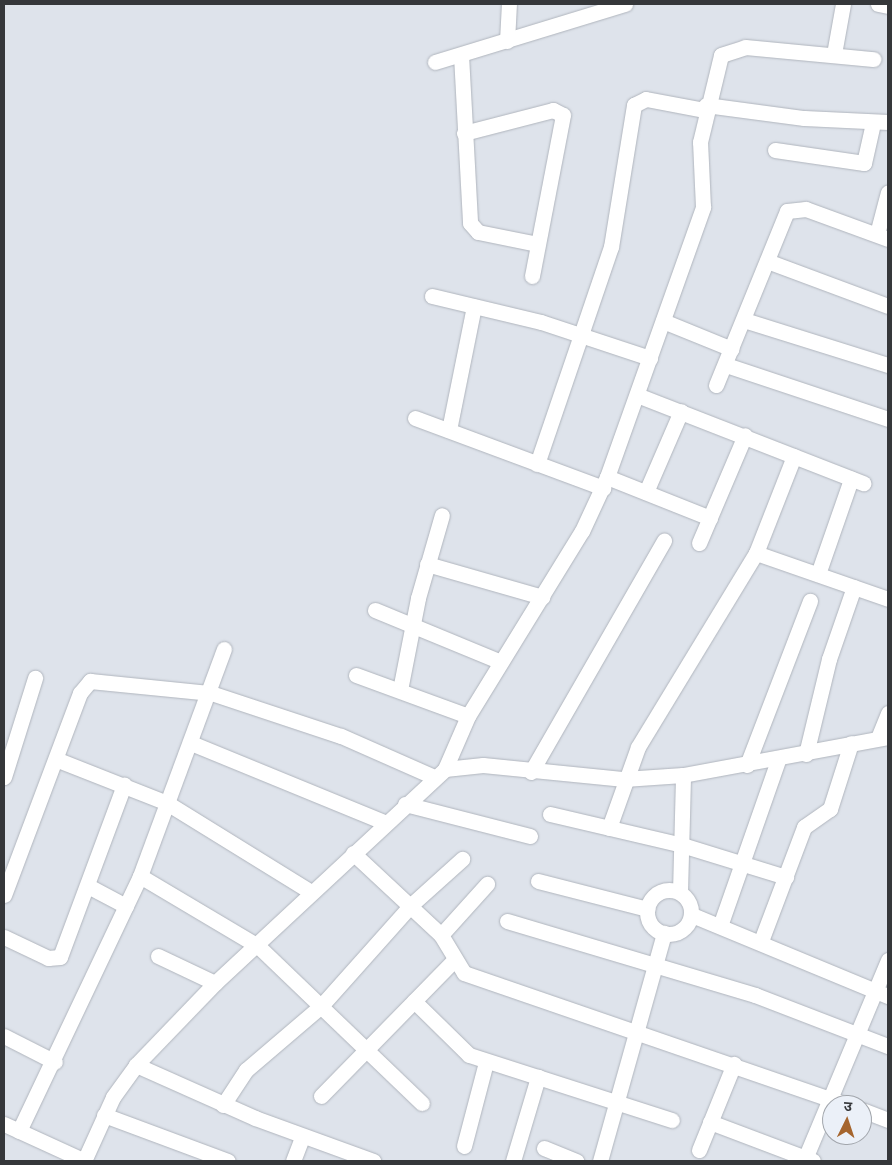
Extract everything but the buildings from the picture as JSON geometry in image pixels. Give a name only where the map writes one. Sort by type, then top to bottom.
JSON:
[{"type":"street","points":[[507,41],[509,4]]},
{"type":"street","points":[[435,62],[507,41],[600,8],[625,4]]},
{"type":"street","points":[[834,54],[843,4]]},
{"type":"street","points":[[878,4],[888,6]]},
{"type":"street","points":[[4,1124],[85,1161],[104,1115],[136,1065],[215,983],[258,946],[384,822],[440,773],[468,716],[542,597],[605,482],[704,201],[700,155],[706,107],[714,70],[726,50],[745,47],[872,59]]},
{"type":"street","points":[[461,55],[464,133],[473,229],[537,244]]},
{"type":"street","points":[[537,464],[583,334],[621,208],[634,105],[646,99],[706,107],[881,123],[864,163],[775,150]]},
{"type":"street","points":[[464,133],[561,112],[532,276]]},
{"type":"street","points":[[716,385],[792,207],[883,236],[888,192]]},
{"type":"street","points":[[768,261],[888,306]]},
{"type":"street","points":[[432,296],[583,334],[650,358]]},
{"type":"street","points":[[450,430],[474,306]]},
{"type":"street","points":[[744,320],[888,365]]},
{"type":"street","points":[[663,321],[732,349]]},
{"type":"street","points":[[726,365],[888,419]]},
{"type":"street","points":[[637,395],[745,435],[857,481],[818,574]]},
{"type":"street","points":[[646,492],[681,411]]},
{"type":"street","points":[[415,418],[537,464],[646,492],[710,518]]},
{"type":"street","points":[[698,542],[745,435]]},
{"type":"street","points":[[609,828],[624,779],[653,720],[756,553],[794,456]]},
{"type":"street","points":[[400,690],[427,564],[442,515]]},
{"type":"street","points":[[531,772],[664,541]]},
{"type":"street","points":[[756,553],[888,599]]},
{"type":"street","points":[[427,564],[542,597]]},
{"type":"street","points":[[806,754],[822,683],[854,588]]},
{"type":"street","points":[[747,765],[810,601]]},
{"type":"street","points":[[375,610],[414,628],[501,662]]},
{"type":"street","points":[[19,1131],[55,1062],[140,876],[210,693],[224,649]]},
{"type":"street","points":[[356,674],[468,716]]},
{"type":"street","points":[[4,776],[35,678]]},
{"type":"street","points":[[4,894],[9,867],[58,760],[80,693],[90,682],[210,693],[342,736],[440,773],[483,765],[531,772],[624,779],[683,775],[778,760],[851,743],[883,738],[888,712]]},
{"type":"street","points":[[191,743],[384,822]]},
{"type":"street","points":[[761,941],[804,827],[830,809],[851,743]]},
{"type":"street","points":[[58,760],[168,803],[311,892]]},
{"type":"street","points":[[720,926],[778,760]]},
{"type":"street","points":[[683,775],[680,892],[692,914],[761,941],[882,994]]},
{"type":"street","points":[[4,937],[48,958],[60,957],[124,785]]},
{"type":"street","points":[[405,804],[530,836]]},
{"type":"street","points":[[550,814],[682,845],[786,877]]},
{"type":"street","points":[[353,853],[441,935],[454,960],[472,977],[638,1030],[822,1096]]},
{"type":"street","points":[[223,1105],[246,1070],[321,1006],[411,905],[462,859]]},
{"type":"street","points":[[140,876],[258,946],[422,1103]]},
{"type":"street","points":[[538,881],[647,909]]},
{"type":"street","points":[[441,935],[488,884]]},
{"type":"street","points":[[88,886],[126,906]]},
{"type":"street","points":[[680,892],[655,894],[647,909],[652,926],[664,933],[683,930],[692,914]]},
{"type":"street","points":[[507,921],[657,964],[888,1046]]},
{"type":"street","points":[[600,1161],[657,964],[664,933]]},
{"type":"street","points":[[158,956],[215,983]]},
{"type":"street","points":[[321,1096],[454,960]]},
{"type":"street","points":[[832,1095],[857,1034],[882,994],[888,960]]},
{"type":"street","points":[[414,1001],[457,1046],[486,1062],[617,1100],[672,1120]]},
{"type":"street","points":[[4,1036],[55,1062]]},
{"type":"street","points":[[464,1146],[486,1062]]},
{"type":"street","points":[[699,1150],[734,1064]]},
{"type":"street","points":[[136,1065],[223,1105],[302,1137],[373,1161]]},
{"type":"street","points":[[513,1161],[538,1077]]},
{"type":"street","points":[[872,1114],[888,1120]]},
{"type":"street","points":[[104,1115],[228,1161]]},
{"type":"street","points":[[710,1122],[807,1160],[822,1120]]},
{"type":"street","points":[[292,1161],[302,1137]]},
{"type":"street","points":[[544,1148],[577,1161]]}]
